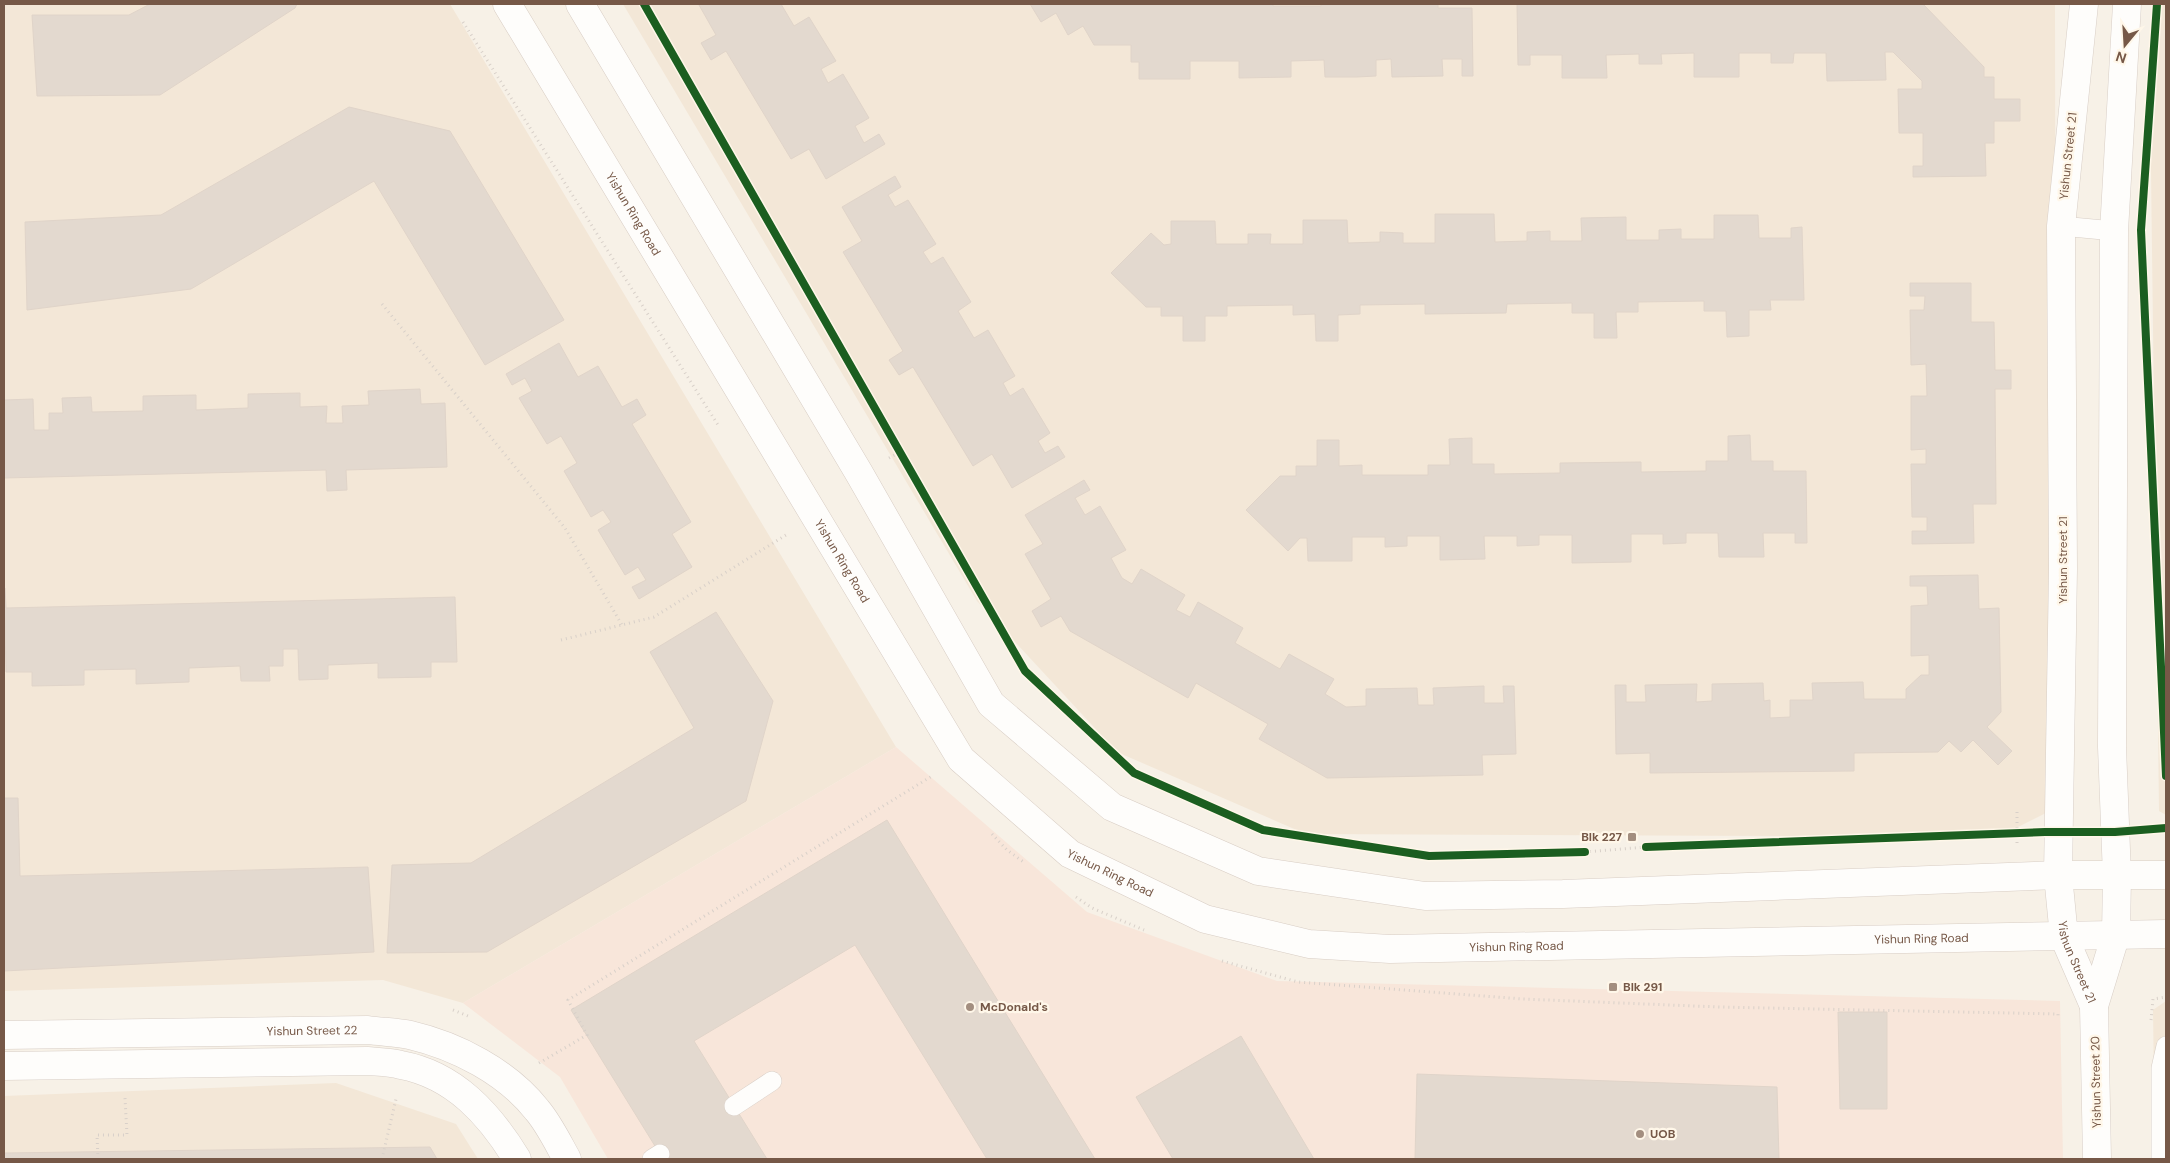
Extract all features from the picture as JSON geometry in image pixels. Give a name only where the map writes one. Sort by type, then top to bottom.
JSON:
[{"type":"main road","name":"Yishun Ring Road","points":[[507,4],[961,758],[1070,854],[1205,919],[1309,944],[1390,949],[2166,934]]},
{"type":"main road","points":[[580,4],[855,465],[991,704],[1112,807],[1258,872],[1425,896],[1563,894],[2058,875],[2117,876],[2166,874]]},
{"type":"main road","name":"Yishun Street 21","points":[[2084,4],[2061,226],[2063,570],[2058,875],[2064,937],[2094,1006]]},
{"type":"main road","name":"Yishun Street 21","points":[[2094,1006],[2116,934],[2117,876],[2112,747],[2114,230],[2127,4]]},
{"type":"main road","name":"Yishun Street 20","points":[[2094,1006],[2097,1159]]},
{"type":"main road","name":"Yishun Street 22","points":[[4,1035],[368,1030],[409,1035],[446,1046],[483,1064],[510,1084],[538,1110],[567,1159]]},
{"type":"main road","points":[[4,1066],[367,1061],[402,1065],[435,1076],[464,1094],[482,1110],[502,1135],[517,1159]]},
{"type":"lane","points":[[2061,226],[2114,230]]},
{"type":"lane","points":[[2161,1159],[2161,1068],[2166,1046]]},
{"type":"lane","points":[[734,1106],[772,1081]]},
{"type":"path","points":[[463,22],[723,434]]},
{"type":"path","points":[[382,304],[565,528],[622,625]]},
{"type":"path","points":[[895,444],[905,460]]},
{"type":"path","points":[[781,526],[792,543]]},
{"type":"path","points":[[561,640],[654,617],[787,535]]},
{"type":"path","points":[[535,1065],[588,1034],[568,1000],[881,809],[937,772]]},
{"type":"path","points":[[2017,812],[2017,833]]},
{"type":"path","points":[[988,829],[1006,850],[1030,866]]},
{"type":"path","points":[[2007,833],[2059,831]]},
{"type":"path","points":[[1576,852],[1656,846]]},
{"type":"path","points":[[1069,892],[1092,908],[1152,934]]},
{"type":"path","points":[[1213,958],[1298,982],[1513,998],[1719,1007],[2058,1014]]},
{"type":"path","points":[[2153,999],[2166,997]]},
{"type":"path","points":[[98,1159],[97,1135],[127,1135],[125,1094]]},
{"type":"path","points":[[382,1159],[397,1097]]},
{"type":"shaded area","points":[[4,4],[450,4],[896,747],[463,1003],[383,980],[4,991]]},
{"type":"shaded area","points":[[623,4],[2055,4],[2056,808],[1998,837],[1306,834],[1117,752],[977,601]]},
{"type":"shaded area","points":[[2157,4],[2166,4],[2166,815],[2159,811],[2150,89]]},
{"type":"shaded area","points":[[896,747],[1087,912],[1277,981],[2060,1001],[2063,1159],[608,1159],[560,1077],[463,1003]]},
{"type":"shaded area","points":[[2166,1001],[2166,1159],[2155,1159],[2153,1010]]},
{"type":"shaded area","points":[[336,1083],[456,1124],[478,1159],[4,1159],[4,1096]]},
{"type":"building","points":[[150,4],[297,4],[295,8],[160,95],[37,96],[32,15],[129,15]]},
{"type":"building","points":[[781,4],[794,26],[809,17],[836,61],[821,69],[828,83],[843,74],[869,118],[855,126],[864,143],[879,134],[885,144],[826,179],[809,149],[791,159],[726,51],[711,60],[701,43],[716,35],[699,5]]},
{"type":"building","points":[[1030,4],[1273,4],[1273,6],[1321,6],[1321,4],[1438,4],[1438,8],[1472,8],[1473,76],[1462,76],[1462,59],[1442,59],[1443,76],[1392,77],[1391,59],[1376,60],[1376,76],[1325,77],[1324,60],[1291,61],[1291,77],[1239,78],[1239,61],[1190,61],[1190,79],[1139,79],[1139,62],[1131,62],[1131,45],[1094,45],[1083,26],[1068,35],[1056,13],[1041,22]]},
{"type":"building","points":[[1517,4],[1923,4],[1984,67],[1984,77],[1994,77],[1994,99],[2020,99],[2020,121],[1994,121],[1994,143],[1985,143],[1986,176],[1913,177],[1913,166],[1923,166],[1923,133],[1899,133],[1898,89],[1922,89],[1922,81],[1893,52],[1885,52],[1886,80],[1827,81],[1826,53],[1794,53],[1793,63],[1771,63],[1771,53],[1739,53],[1739,77],[1694,77],[1694,53],[1661,54],[1662,64],[1639,64],[1639,54],[1606,55],[1607,78],[1562,78],[1562,55],[1530,55],[1530,65],[1518,65]]},
{"type":"building","points":[[349,107],[450,131],[564,320],[485,365],[374,181],[191,289],[27,310],[25,222],[161,215]]},
{"type":"building","points":[[895,176],[901,187],[888,195],[895,207],[908,200],[936,244],[923,252],[931,264],[943,257],[971,302],[958,311],[974,338],[988,330],[1015,376],[1003,383],[1010,396],[1023,388],[1050,433],[1038,441],[1045,453],[1058,446],[1065,457],[1012,488],[992,454],[973,466],[913,367],[899,375],[889,360],[903,351],[843,252],[862,241],[842,207]]},
{"type":"building","points":[[1435,214],[1494,214],[1495,242],[1527,241],[1527,232],[1550,231],[1550,241],[1582,241],[1581,218],[1626,217],[1626,240],[1659,240],[1659,230],[1681,229],[1681,239],[1714,239],[1714,215],[1758,215],[1759,238],[1791,238],[1791,228],[1802,227],[1804,300],[1770,300],[1771,310],[1749,310],[1749,336],[1727,337],[1726,311],[1704,311],[1704,301],[1638,302],[1638,312],[1616,312],[1617,338],[1594,338],[1594,313],[1572,313],[1572,303],[1507,304],[1506,313],[1425,314],[1425,304],[1360,305],[1360,314],[1338,315],[1338,341],[1316,341],[1315,314],[1293,315],[1293,305],[1227,306],[1227,316],[1205,316],[1205,341],[1183,341],[1183,316],[1161,316],[1161,307],[1146,307],[1111,273],[1151,233],[1164,245],[1171,244],[1171,221],[1215,221],[1216,244],[1248,244],[1248,234],[1271,234],[1270,244],[1303,244],[1303,220],[1347,220],[1348,243],[1380,242],[1380,232],[1403,233],[1403,243],[1435,243]]},
{"type":"building","points":[[1910,283],[1971,283],[1971,322],[1994,322],[1995,370],[2011,370],[2011,389],[1995,389],[1996,504],[1973,504],[1974,543],[1912,544],[1912,531],[1927,531],[1927,517],[1912,517],[1911,464],[1926,464],[1926,449],[1911,450],[1911,396],[1927,396],[1926,364],[1911,365],[1910,310],[1924,310],[1925,296],[1910,296]]},
{"type":"building","points":[[559,343],[578,377],[598,366],[622,407],[637,399],[646,415],[632,424],[691,522],[672,534],[692,567],[639,599],[632,587],[646,580],[638,567],[625,575],[598,530],[611,522],[603,510],[591,517],[564,471],[577,463],[561,436],[547,444],[519,398],[532,391],[525,378],[512,385],[506,374]]},
{"type":"building","points":[[420,389],[421,404],[445,403],[447,467],[346,470],[347,490],[327,491],[326,470],[4,478],[4,400],[33,399],[34,430],[49,430],[49,413],[63,413],[62,398],[91,397],[92,412],[143,411],[143,396],[196,395],[196,410],[248,408],[248,394],[300,393],[300,407],[327,406],[326,423],[343,423],[342,406],[369,405],[368,391]]},
{"type":"building","points":[[1750,435],[1751,461],[1773,461],[1773,471],[1806,471],[1807,543],[1795,543],[1795,533],[1763,533],[1764,557],[1719,557],[1718,533],[1686,533],[1686,543],[1663,544],[1663,534],[1631,534],[1631,562],[1572,563],[1572,535],[1539,535],[1539,545],[1517,546],[1517,536],[1484,536],[1485,559],[1440,560],[1440,536],[1407,536],[1407,546],[1385,547],[1385,537],[1352,537],[1352,561],[1308,561],[1307,538],[1300,538],[1288,551],[1246,510],[1280,476],[1296,476],[1296,466],[1317,466],[1317,440],[1339,440],[1339,466],[1362,465],[1362,475],[1428,475],[1428,465],[1450,465],[1449,439],[1472,438],[1472,464],[1494,464],[1494,474],[1560,473],[1560,463],[1641,462],[1641,472],[1706,471],[1706,461],[1728,461],[1728,436]]},
{"type":"building","points":[[1084,480],[1090,490],[1075,498],[1085,515],[1100,506],[1126,550],[1111,558],[1122,578],[1132,584],[1141,569],[1185,595],[1176,610],[1190,617],[1198,602],[1243,628],[1235,643],[1280,669],[1289,654],[1334,679],[1325,694],[1346,707],[1366,706],[1366,689],[1417,688],[1418,705],[1434,705],[1433,688],[1484,686],[1484,703],[1504,703],[1503,686],[1514,686],[1516,754],[1482,755],[1483,775],[1327,778],[1259,739],[1268,724],[1196,683],[1188,698],[1070,631],[1061,616],[1041,627],[1032,611],[1051,599],[1025,554],[1043,544],[1025,515]]},
{"type":"building","points":[[1978,575],[1979,609],[1999,608],[2001,712],[1987,727],[2012,751],[1998,765],[1973,740],[1961,752],[1949,741],[1938,752],[1854,753],[1854,771],[1650,773],[1650,753],[1616,754],[1615,685],[1626,685],[1626,702],[1646,702],[1645,685],[1697,684],[1696,702],[1712,701],[1712,684],[1763,683],[1764,701],[1770,700],[1770,718],[1790,717],[1790,700],[1813,700],[1812,683],[1863,682],[1864,699],[1906,699],[1906,689],[1921,675],[1929,675],[1929,655],[1911,656],[1911,606],[1928,605],[1927,586],[1910,586],[1910,576]]},
{"type":"building","points":[[4,588],[6,608],[455,597],[457,662],[431,662],[431,677],[378,678],[378,663],[328,665],[328,679],[299,680],[298,649],[283,649],[283,666],[269,666],[270,681],[241,681],[240,666],[189,668],[189,682],[136,684],[136,669],[84,670],[84,685],[32,686],[32,672],[6,672]]},
{"type":"building","points":[[716,612],[773,701],[746,801],[487,952],[387,953],[392,865],[471,863],[694,728],[650,652]]},
{"type":"building","points":[[4,798],[18,798],[20,876],[368,867],[374,952],[4,971]]},
{"type":"building","points":[[887,820],[1095,1159],[987,1159],[855,945],[694,1041],[767,1159],[663,1159],[571,1010]]},
{"type":"building","points":[[1838,1012],[1887,1012],[1887,1109],[1840,1109]]},
{"type":"building","points":[[1241,1036],[1314,1159],[1173,1159],[1136,1097]]},
{"type":"building","points":[[1417,1074],[1777,1087],[1779,1159],[1415,1159]]},
{"type":"building","points":[[430,1147],[437,1159],[4,1159],[4,1153]]},
{"type":"cycle path","points":[[644,4],[1025,671],[1134,773],[1263,830],[1429,856],[1585,852]]},
{"type":"cycle path","points":[[2157,4],[2141,230],[2166,776]]},
{"type":"cycle path","points":[[1646,847],[2045,832],[2115,832],[2166,828]]},
{"type":"place","name":"Blk 227","points":[[1632,837]]},
{"type":"place","name":"Blk 291","points":[[1613,987]]},
{"type":"place","name":"McDonald's","points":[[970,1007]]},
{"type":"place","name":"UOB","points":[[1640,1134]]}]
